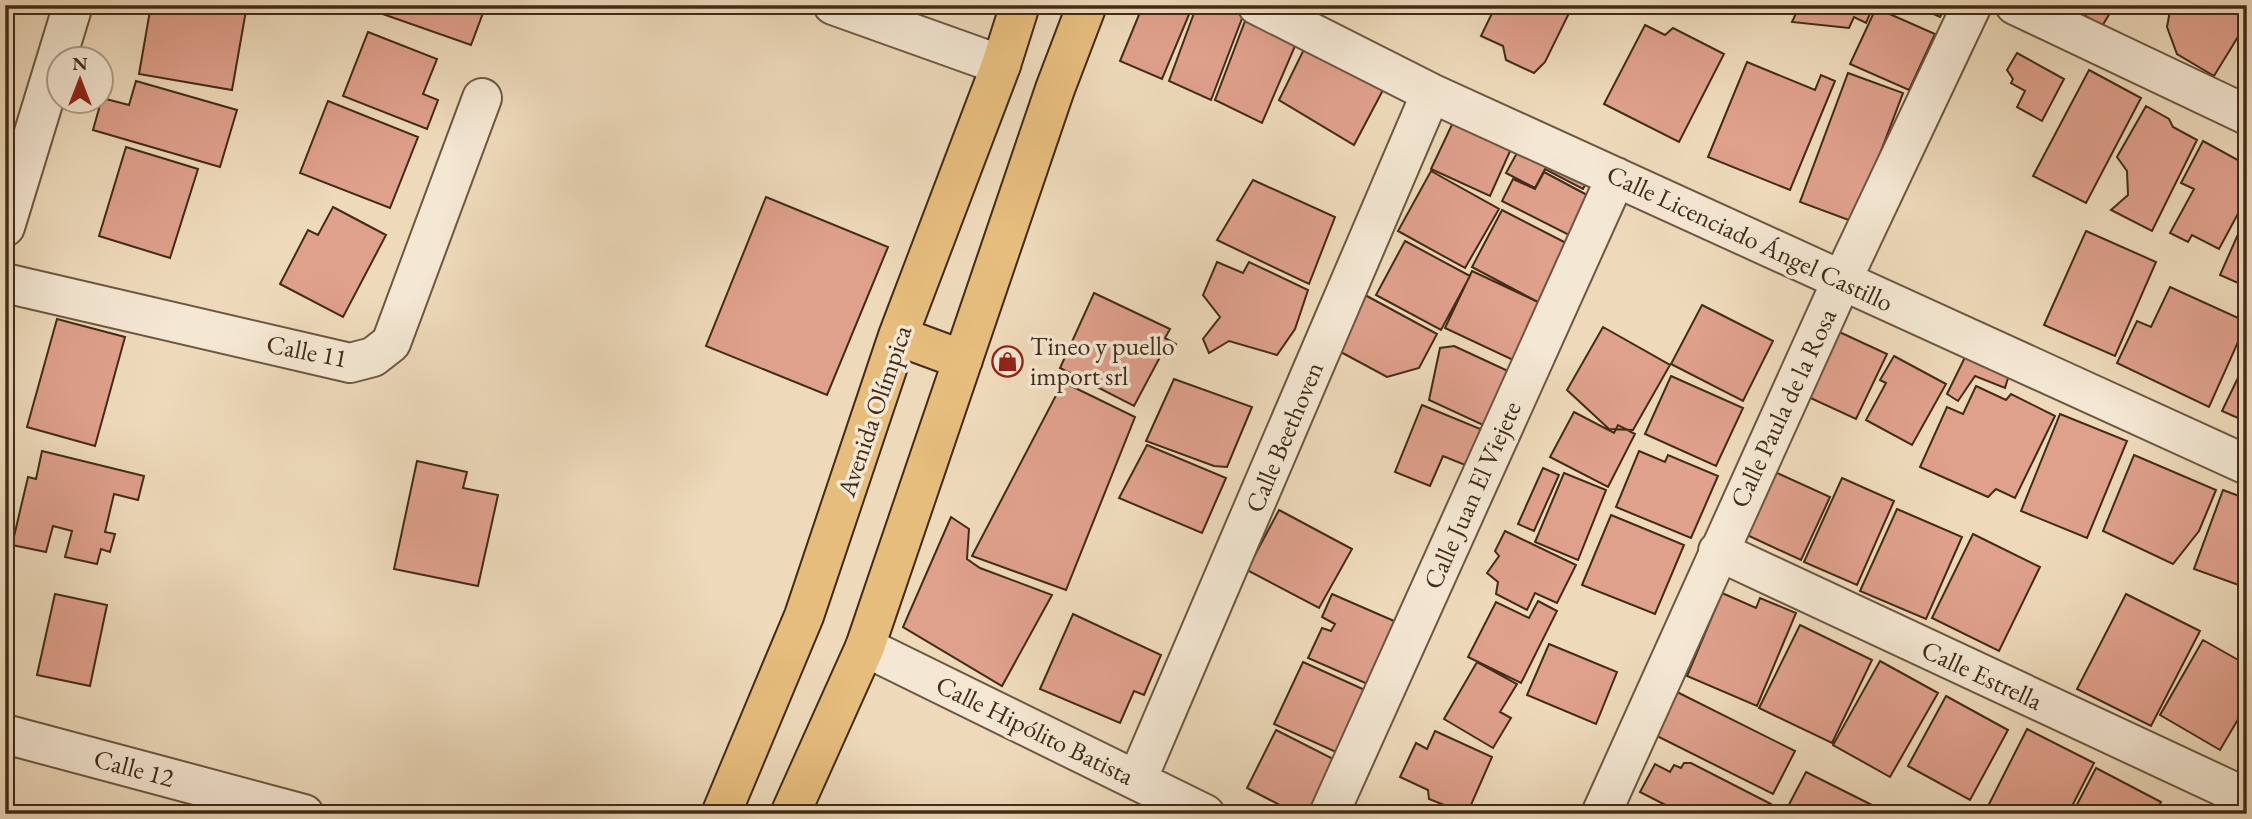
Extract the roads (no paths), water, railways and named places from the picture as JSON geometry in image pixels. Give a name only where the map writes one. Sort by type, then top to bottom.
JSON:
[{"type":"main road","name":"Avenida Olímpica","points":[[721,814],[804,616],[898,336],[1001,65],[1020,5]]},
{"type":"main road","points":[[790,814],[865,647],[1055,89],[1087,5]]},
{"type":"main road","points":[[898,336],[963,360]]},
{"type":"street","points":[[5,227],[73,5]]},
{"type":"street","points":[[833,5],[1001,65]]},
{"type":"street","name":"Calle Licenciado Ángel Castillo","points":[[1257,5],[1431,93],[2247,465]]},
{"type":"street","name":"Calle Paula de la Rosa","points":[[1601,814],[1842,280],[1972,5]]},
{"type":"street","points":[[2015,5],[2247,116]]},
{"type":"street","name":"Calle Beethoven","points":[[1137,780],[1431,93]]},
{"type":"street","name":"Calle 11","points":[[5,283],[350,363],[373,357],[391,343],[482,98]]},
{"type":"street","name":"Calle Juan El Viejete","points":[[1328,814],[1616,177]]},
{"type":"street","name":"Calle Estrella","points":[[1718,551],[2247,798]]},
{"type":"street","name":"Calle Hipólito Batista","points":[[865,647],[1205,814]]},
{"type":"street","name":"Calle 12","points":[[5,734],[304,814]]},
{"type":"place","name":"Tineo y puello import srl","points":[[1007,361]]}]
